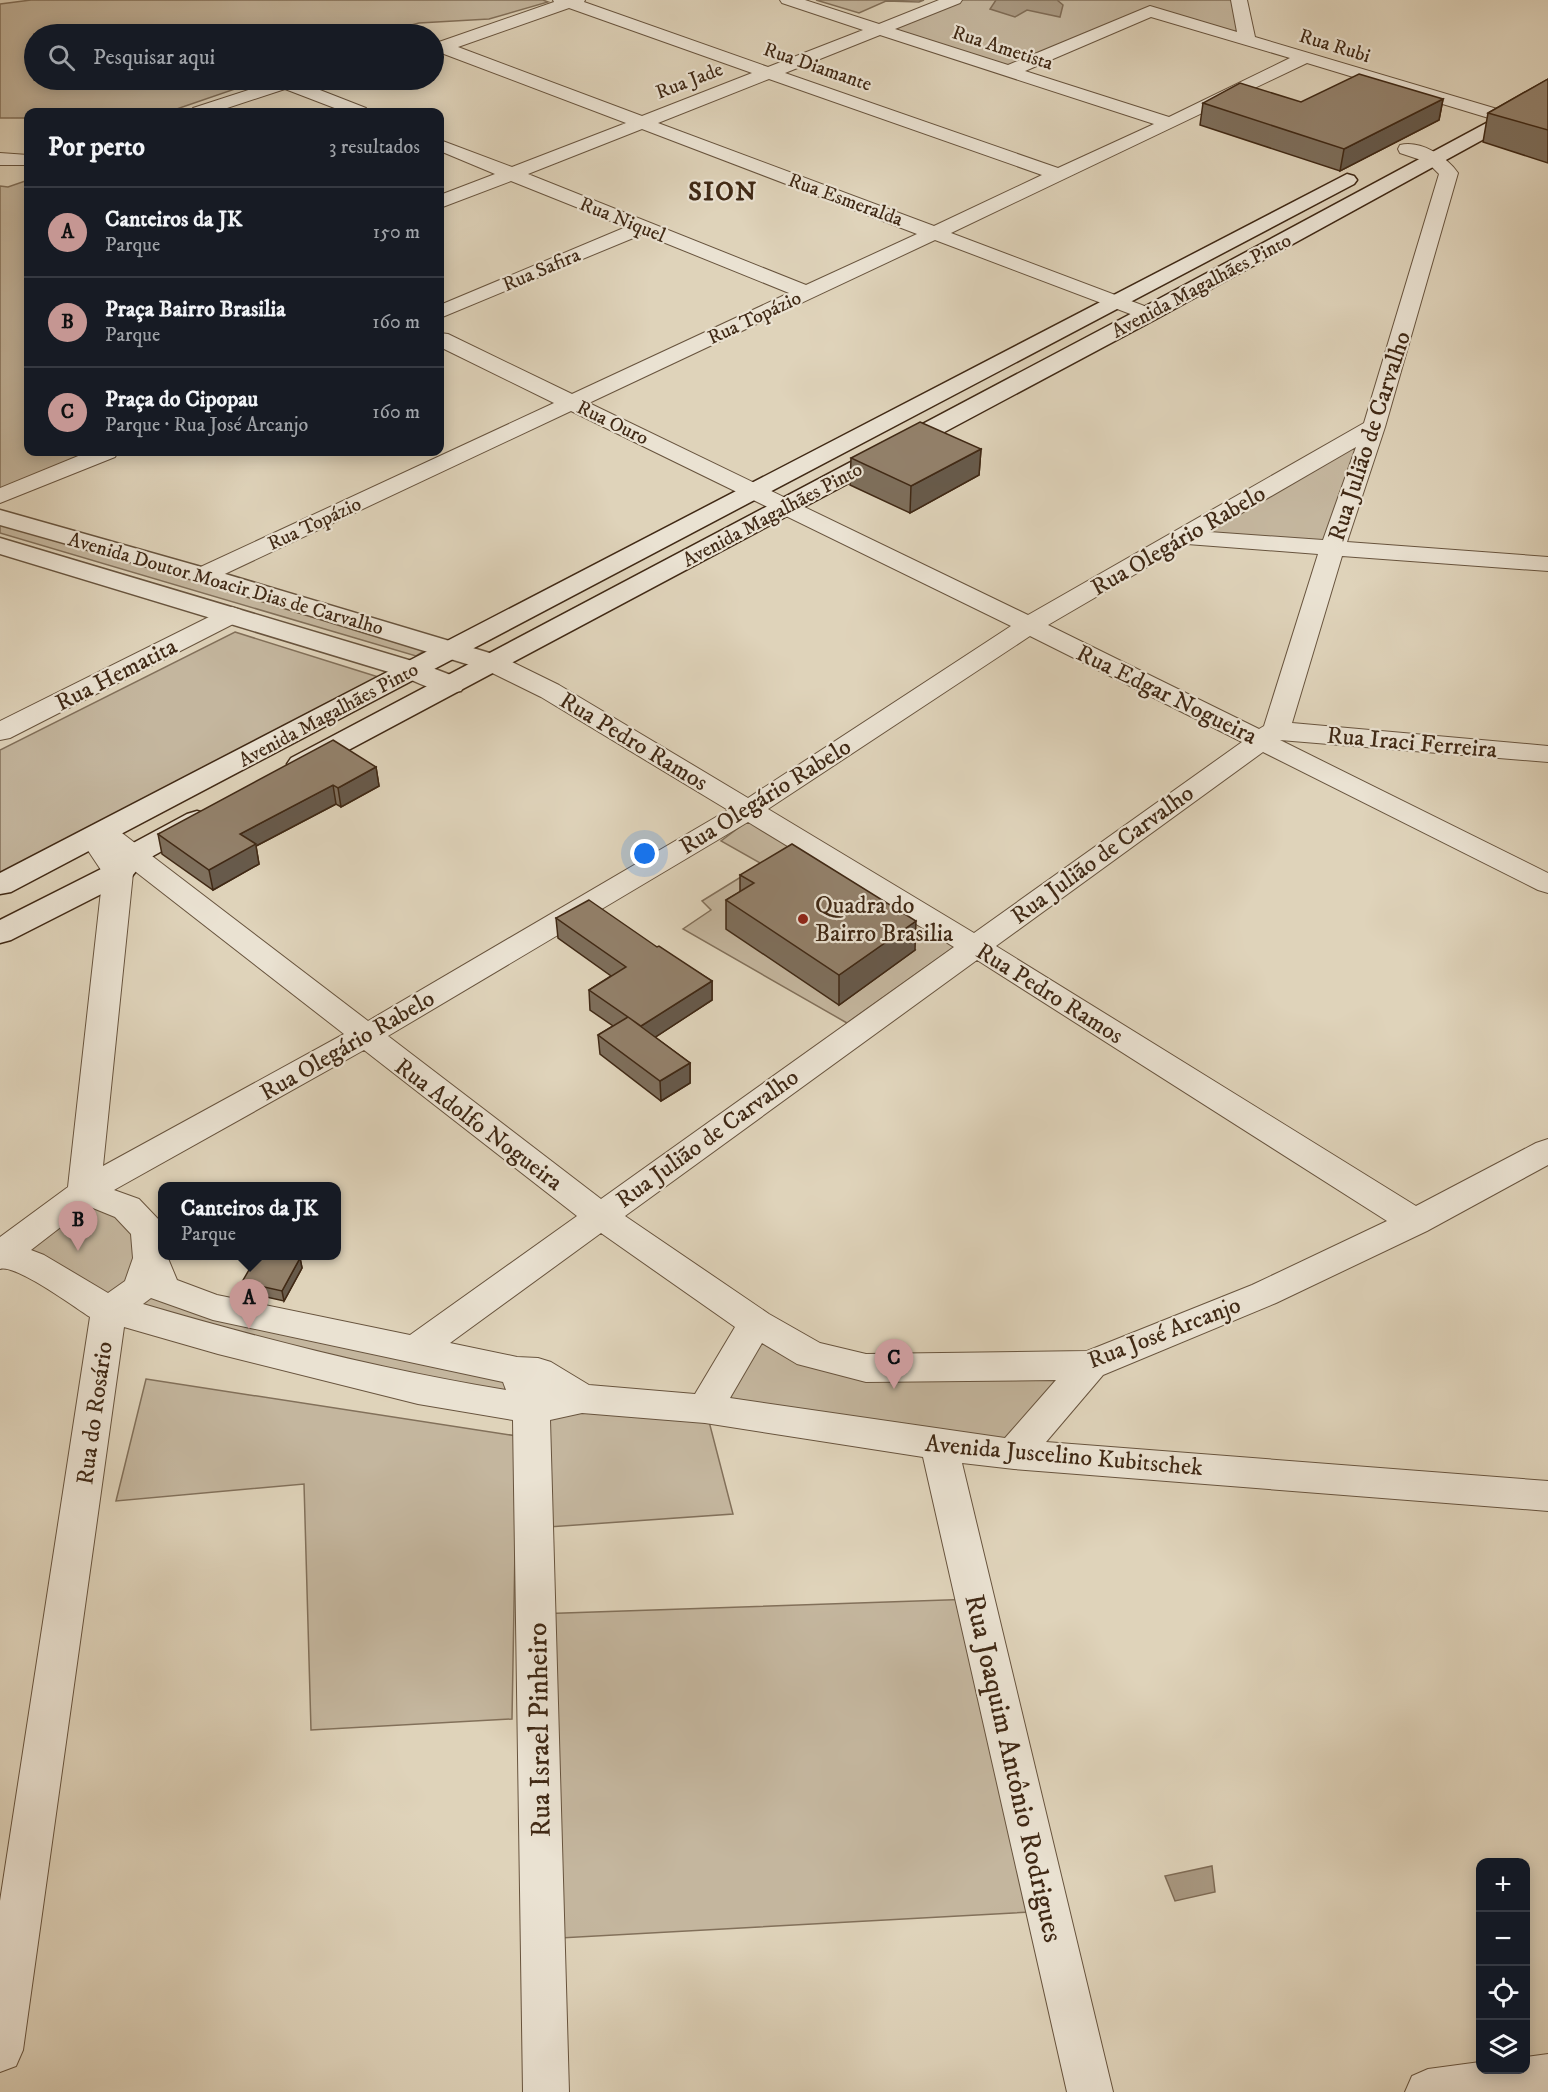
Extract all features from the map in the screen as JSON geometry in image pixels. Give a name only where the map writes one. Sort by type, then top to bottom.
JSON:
[{"type":"main road","name":"Avenida Magalhães Pinto","points":[[0,885],[1548,75]]},
{"type":"main road","name":"Avenida Magalhães Pinto","points":[[284,773],[1148,314],[1548,96]]},
{"type":"main road","name":"Avenida Doutor Moacir Dias de Carvalho","points":[[0,517],[203,575],[493,663]]},
{"type":"main road","name":"Avenida Doutor Moacir Dias de Carvalho","points":[[0,546],[412,670],[451,685]]},
{"type":"main road","points":[[642,549],[673,567]]},
{"type":"main road","points":[[0,933],[125,864],[222,806]]},
{"type":"street","name":"Rua Ametista","points":[[788,0],[1170,123]]},
{"type":"street","name":"Rua Jade","points":[[444,200],[954,0]]},
{"type":"street","points":[[1239,0],[1247,40]]},
{"type":"street","name":"Rua Esmeralda","points":[[444,46],[569,1]]},
{"type":"street","name":"Rua Diamante","points":[[569,1],[1059,175]]},
{"type":"street","name":"Rua Rubi","points":[[1010,71],[1150,10],[1508,118]]},
{"type":"street","name":"Rua Esmeralda","points":[[444,48],[937,232],[1148,314]]},
{"type":"street","name":"Rua Topázio","points":[[203,575],[1305,58]]},
{"type":"street","points":[[211,108],[264,90]]},
{"type":"street","points":[[310,90],[351,108]]},
{"type":"street","name":"Rua Niquel","points":[[444,147],[807,293]]},
{"type":"street","points":[[1407,149],[1434,158]]},
{"type":"street","name":"Rua Julião de Carvalho","points":[[415,1350],[599,1215],[1268,735],[1312,619],[1332,549],[1374,427],[1449,173],[1434,158]]},
{"type":"street","points":[[0,159],[24,159]]},
{"type":"street","name":"Rua Safira","points":[[444,310],[642,227]]},
{"type":"street","name":"Rua Ouro","points":[[444,341],[785,507]]},
{"type":"street","name":"Rua Olegário Rabelo","points":[[0,1255],[84,1192],[365,1036],[748,810],[1029,625],[1374,427]]},
{"type":"street","points":[[0,496],[97,456]]},
{"type":"street","name":"Rua Edgar Nogueira","points":[[785,507],[1029,625],[1268,735],[1548,884]]},
{"type":"street","points":[[1185,537],[1548,564]]},
{"type":"street","name":"Rua Hematita","points":[[3,729],[232,615]]},
{"type":"street","name":"Rua Pedro Ramos","points":[[493,663],[550,692],[975,946],[1415,1222]]},
{"type":"street","name":"Rua Iraci Ferreira","points":[[1268,735],[1548,754]]},
{"type":"street","name":"Rua Adolfo Nogueira","points":[[97,834],[125,864],[365,1036],[599,1215],[756,1323]]},
{"type":"street","points":[[84,1192],[125,864]]},
{"type":"street","name":"Rua José Arcanjo","points":[[756,1323],[810,1354],[867,1368],[1090,1365],[1264,1294],[1415,1222],[1548,1151]]},
{"type":"street","name":"Rua do Rosário","points":[[0,2050],[123,1313],[140,1288],[150,1258],[148,1230],[127,1208],[84,1192]]},
{"type":"street","name":"Avenida Juscelino Kubitschek","points":[[0,1255],[4,1253],[32,1264],[123,1313],[351,1375],[417,1390],[531,1409],[582,1399],[705,1409],[939,1445],[1014,1454],[1548,1496]]},
{"type":"street","name":"Avenida Juscelino Kubitschek","points":[[150,1258],[162,1289],[213,1307],[517,1371],[538,1372],[565,1386],[582,1399]]},
{"type":"street","points":[[705,1409],[756,1323]]},
{"type":"street","points":[[1014,1454],[1090,1365]]},
{"type":"street","name":"Rua Israel Pinheiro","points":[[517,1371],[531,1409],[546,2092]]},
{"type":"street","name":"Rua Joaquim Antônio Rodrigues","points":[[939,1445],[1090,2092]]},
{"type":"street","points":[[1428,2092],[1548,2077]]},
{"type":"shaded area","points":[[31,0],[543,0],[548,2],[489,19],[415,24],[24,24],[24,90],[232,90],[180,108],[24,108],[24,118],[0,118],[0,4]]},
{"type":"shaded area","points":[[816,0],[924,0],[919,2],[886,1],[859,13]]},
{"type":"shaded area","points":[[954,0],[1239,0],[1247,40],[1150,11],[1010,71],[879,29]]},
{"type":"shaded area","points":[[996,0],[1057,0],[1063,5],[1060,17],[1027,10],[1015,17],[990,9]]},
{"type":"shaded area","points":[[24,181],[24,456],[86,456],[0,492],[0,186],[8,187]]},
{"type":"shaded area","points":[[1374,427],[1332,549],[1185,537]]},
{"type":"shaded area","points":[[0,521],[429,648],[416,656],[0,533]]},
{"type":"shaded area","points":[[235,632],[391,681],[0,879],[0,750]]},
{"type":"shaded area","name":"Quadra do Bairro Brasilia","points":[[749,820],[954,947],[847,1023],[683,929],[711,910],[702,901],[762,864],[721,841]]},
{"type":"shaded area","points":[[84,1192],[127,1208],[150,1258],[109,1311],[4,1253]]},
{"type":"shaded area","points":[[161,1294],[513,1375],[522,1402],[121,1306]]},
{"type":"shaded area","points":[[756,1323],[820,1356],[1090,1365],[1014,1454],[706,1410],[733,1514],[534,1528],[531,1409],[705,1409]]},
{"type":"shaded area","points":[[146,1379],[517,1436],[512,1719],[311,1730],[304,1484],[116,1501]]},
{"type":"shaded area","points":[[975,1599],[1049,1911],[542,1939],[535,1614]]},
{"type":"shaded area","points":[[1212,1866],[1215,1892],[1175,1901],[1165,1876]]},
{"type":"building","points":[[1359,74],[1443,99],[1344,149],[1203,103],[1240,83],[1301,102]]},
{"type":"building","points":[[1548,79],[1548,130],[1488,113]]},
{"type":"building","points":[[920,422],[981,449],[911,486],[851,458]]},
{"type":"building","points":[[333,740],[376,767],[338,788],[333,785],[240,834],[256,844],[209,870],[158,834]]},
{"type":"building","points":[[792,844],[916,921],[839,975],[726,900],[754,883],[740,875]]},
{"type":"building","points":[[589,900],[657,947],[659,946],[712,981],[641,1026],[589,990],[626,967],[556,918]]},
{"type":"building","points":[[628,1017],[690,1063],[660,1081],[598,1035]]},
{"type":"building","points":[[255,1260],[299,1260],[282,1291],[242,1282]]},
{"type":"place","name":"Quadra do Bairro Brasilia","points":[[803,919]]},
{"type":"place","name":"Praça Bairro Brasilia","points":[[78,1251]]},
{"type":"place","name":"Canteiros da JK","points":[[249,1329]]},
{"type":"place","name":"Praça do Cipopau","points":[[894,1389]]},
{"type":"district","name":"SION","points":[[723,191]]}]
